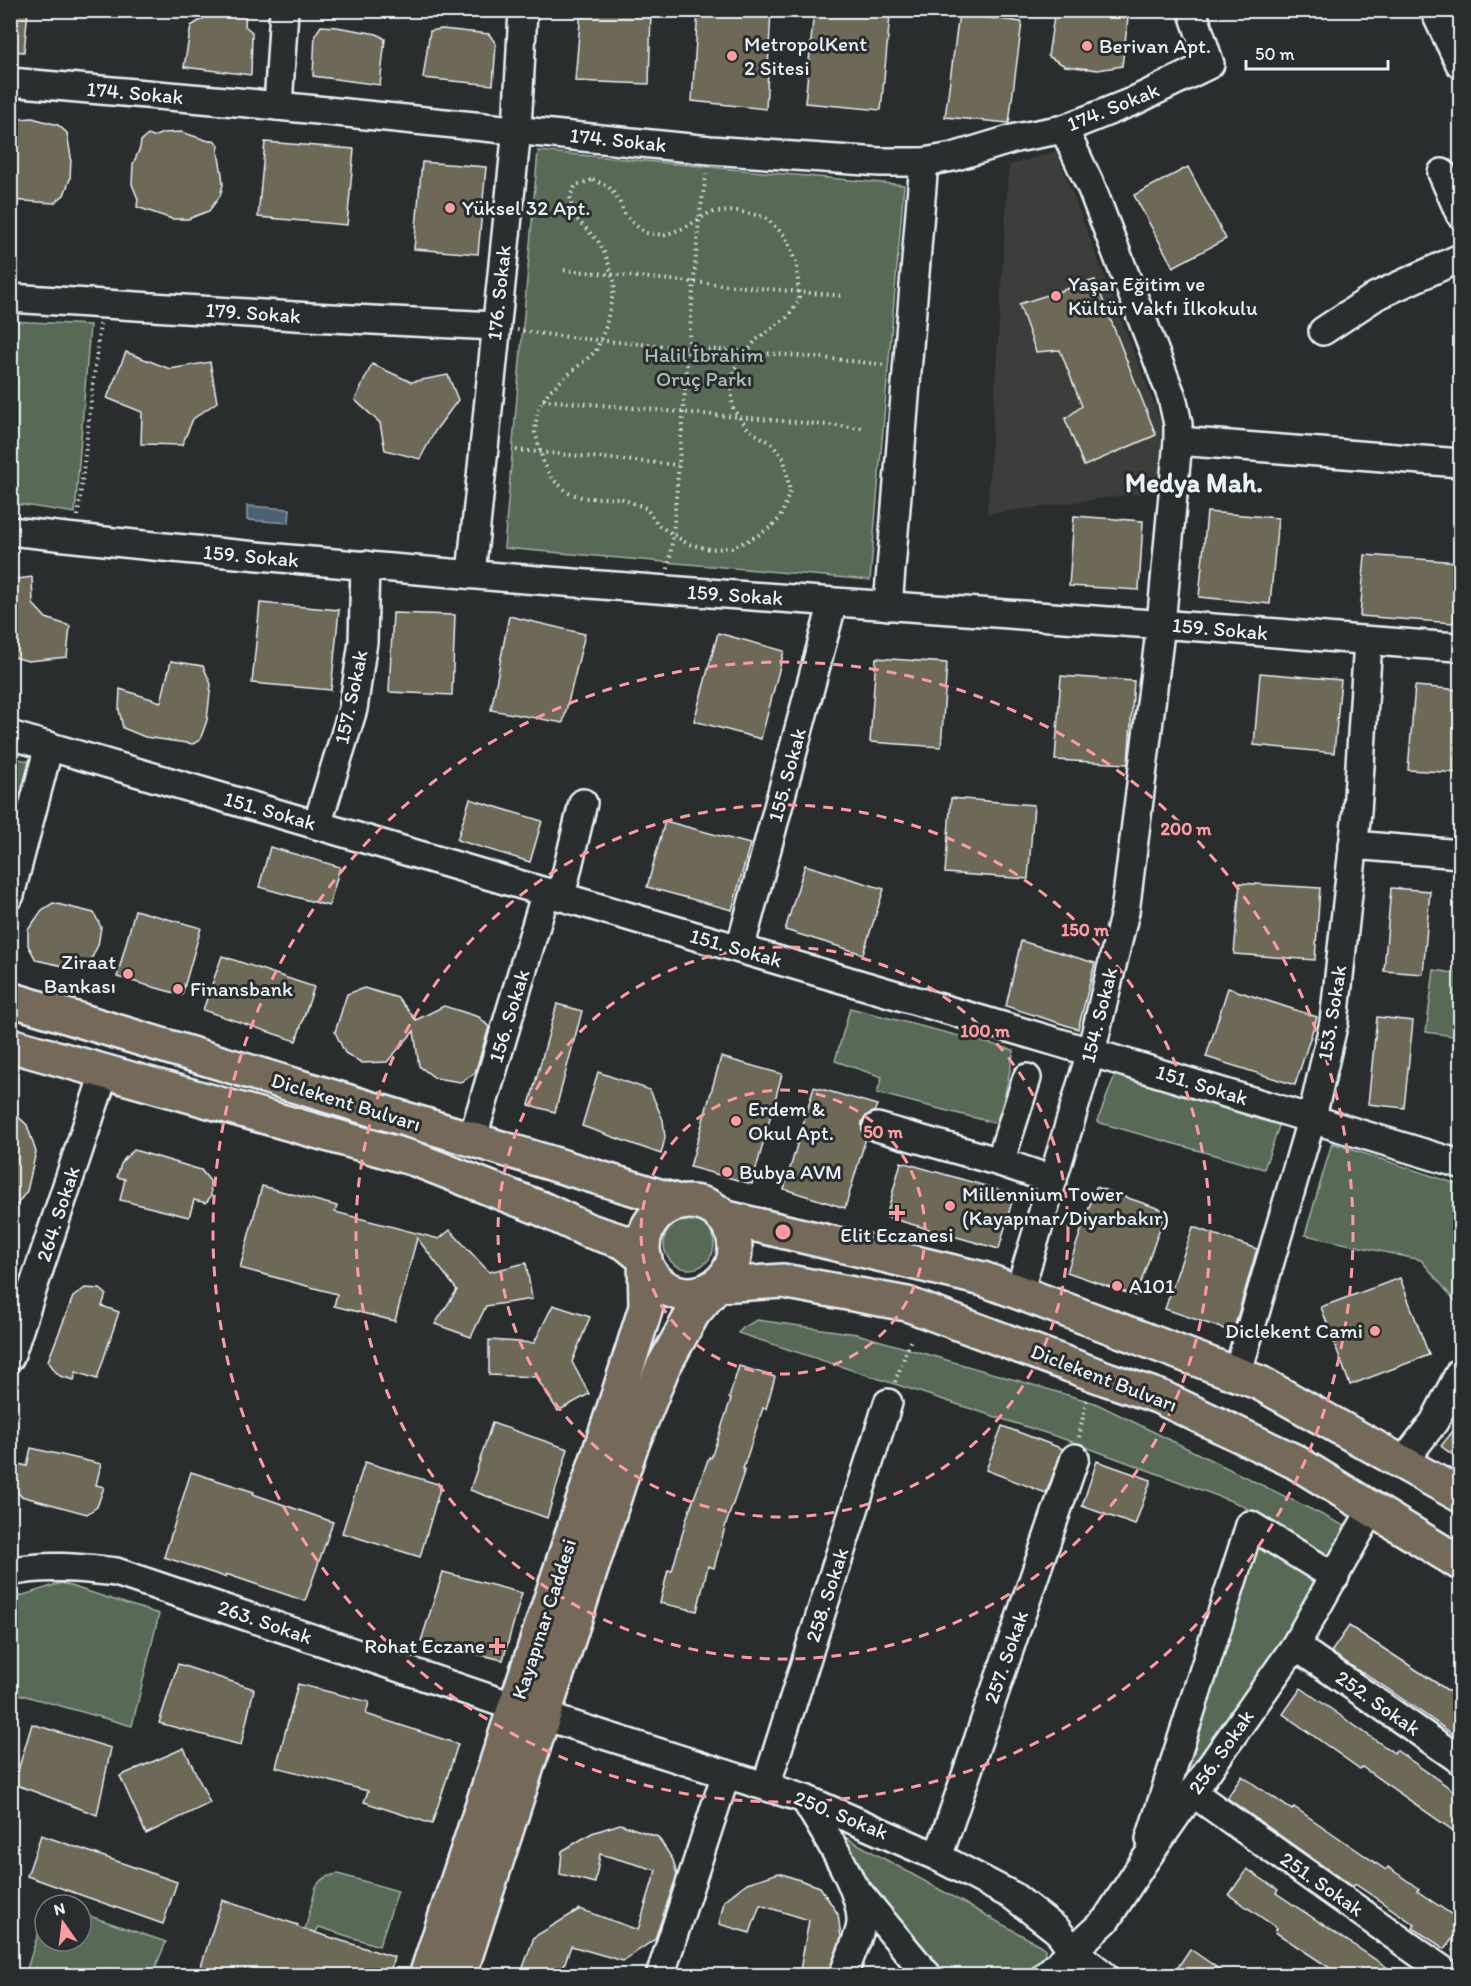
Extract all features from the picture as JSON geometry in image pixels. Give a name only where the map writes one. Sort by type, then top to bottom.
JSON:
[{"type":"main road","name":"Diclekent Bulvarı","points":[[10,999],[682,1203]]},
{"type":"main road","name":"Diclekent Bulvarı","points":[[10,1045],[415,1159],[540,1208],[588,1230],[624,1242],[645,1259]]},
{"type":"main road","points":[[682,1203],[700,1204],[712,1208],[723,1217],[732,1230],[735,1252],[728,1273],[717,1285],[704,1292],[689,1294],[674,1292],[661,1284],[651,1273],[645,1259],[644,1244],[648,1229],[656,1216],[682,1203]]},
{"type":"main road","points":[[723,1217],[983,1279],[1019,1292],[1260,1383],[1461,1495]]},
{"type":"main road","name":"Kayapınar Caddesi","points":[[459,1976],[529,1712],[646,1307],[645,1259]]},
{"type":"main road","name":"Diclekent Bulvarı","points":[[717,1285],[783,1281],[907,1304],[1107,1379],[1160,1396],[1294,1461],[1461,1563]]},
{"type":"main road","name":"Kayapınar Caddesi","points":[[426,1976],[659,1377],[693,1313],[717,1285]]},
{"type":"street","points":[[278,106],[284,10]]},
{"type":"street","name":"176. Sokak","points":[[471,574],[517,129],[523,10]]},
{"type":"street","name":"174. Sokak","points":[[10,82],[517,129],[710,150],[880,162],[924,162],[953,157],[1016,138],[1064,129],[1134,101],[1210,64],[1192,10]]},
{"type":"street","points":[[1434,10],[1461,64]]},
{"type":"street","name":"154. Sokak","points":[[1019,1292],[1091,1052],[1125,912],[1161,624],[1178,441],[1178,424],[1172,398],[1092,189],[1064,129]]},
{"type":"street","points":[[888,606],[924,162]]},
{"type":"street","points":[[1442,173],[1461,214]]},
{"type":"street","points":[[1323,331],[1376,296],[1461,258]]},
{"type":"street","name":"179. Sokak","points":[[10,298],[495,326]]},
{"type":"street","points":[[1178,441],[1461,463]]},
{"type":"street","name":"159. Sokak","points":[[10,531],[205,552],[665,590],[1461,647]]},
{"type":"street","name":"157. Sokak","points":[[317,825],[353,709],[363,642],[365,566]]},
{"type":"street","name":"155. Sokak","points":[[740,949],[833,602]]},
{"type":"street","name":"153. Sokak","points":[[1237,1375],[1312,1117],[1334,1022],[1353,844],[1368,641]]},
{"type":"street","name":"151. Sokak","points":[[10,735],[1312,1117],[1461,1164]]},
{"type":"street","points":[[10,895],[49,746]]},
{"type":"street","name":"156. Sokak","points":[[472,1140],[584,802]]},
{"type":"street","points":[[1353,844],[1461,854]]},
{"type":"street","name":"264. Sokak","points":[[10,1357],[105,1071]]},
{"type":"street","points":[[1000,1162],[1027,1078]]},
{"type":"street","points":[[877,1127],[1000,1162],[1053,1180]]},
{"type":"street","points":[[1402,1463],[1434,1422],[1461,1372]]},
{"type":"street","name":"258. Sokak","points":[[766,1786],[888,1403]]},
{"type":"street","name":"257. Sokak","points":[[938,1857],[1074,1458]]},
{"type":"street","name":"256. Sokak","points":[[1045,1976],[1106,1920],[1143,1863],[1295,1646],[1372,1509]]},
{"type":"street","points":[[1143,1863],[1250,1525],[1335,1577]]},
{"type":"street","name":"263. Sokak","points":[[10,1572],[31,1567],[80,1568],[116,1572],[529,1712]]},
{"type":"street","name":"252. Sokak","points":[[1295,1646],[1461,1760]]},
{"type":"street","name":"250. Sokak","points":[[529,1712],[805,1799],[938,1857],[1013,1896],[1058,1931],[1073,1951],[1105,1976]]},
{"type":"street","points":[[660,1976],[726,1774]]},
{"type":"street","name":"251. Sokak","points":[[1193,1793],[1452,1976]]},
{"type":"street","points":[[805,1799],[851,1882],[928,1976]]},
{"type":"street","points":[[843,1976],[861,1923],[851,1882]]},
{"type":"path","points":[[665,590],[673,535],[699,219],[710,150]]},
{"type":"path","points":[[593,180],[608,186],[618,199],[625,214],[645,233],[665,235],[684,228],[711,212],[737,211],[765,217],[785,237],[797,265],[799,301],[788,317],[756,339],[734,369],[731,389],[733,409],[738,416],[749,430],[771,443],[784,459],[790,492],[780,518],[757,536],[731,548],[709,549],[688,544],[658,525],[646,508],[620,498],[584,498],[569,493],[552,479],[539,451],[535,432],[537,411],[549,391],[596,351],[606,326],[615,284],[611,274],[606,256],[598,241],[573,215],[570,196],[576,185],[593,180]]},
{"type":"path","points":[[564,270],[844,296]]},
{"type":"path","points":[[76,538],[102,304]]},
{"type":"path","points":[[495,326],[580,339],[857,361],[908,368]]},
{"type":"path","points":[[543,400],[863,428]]},
{"type":"path","points":[[516,450],[678,465]]},
{"type":"path","points":[[888,1403],[911,1339]]},
{"type":"path","points":[[1074,1458],[1088,1392]]},
{"type":"shaded area","name":"Yaşar Eğitim ve Kültür Vakfı İlkokulu","points":[[1056,151],[1163,427],[1157,491],[987,514],[1009,165]]},
{"type":"green space","name":"Halil İbrahim Oruç Parkı","points":[[538,151],[904,185],[870,580],[504,548]]},
{"type":"green space","points":[[10,321],[90,325],[75,513],[11,503]]},
{"type":"green space","points":[[11,757],[32,762],[11,848]]},
{"type":"green space","points":[[1434,970],[1460,974],[1460,1037],[1426,1032]]},
{"type":"green space","points":[[850,1008],[1014,1050],[999,1124],[877,1093],[882,1077],[835,1061]]},
{"type":"green space","points":[[1115,1075],[1280,1123],[1264,1169],[1097,1122]]},
{"type":"green space","points":[[1332,1143],[1460,1185],[1460,1307],[1421,1260],[1305,1235]]},
{"type":"green space","points":[[694,1219],[707,1226],[713,1234],[713,1254],[707,1262],[699,1268],[684,1269],[671,1262],[665,1254],[664,1239],[671,1226],[679,1220]]},
{"type":"green space","points":[[757,1320],[857,1334],[1095,1403],[1351,1529],[1334,1560],[1239,1504],[1067,1440],[738,1333]]},
{"type":"green space","points":[[1255,1536],[1324,1578],[1177,1796]]},
{"type":"green space","points":[[61,1583],[159,1614],[132,1726],[11,1692],[11,1599]]},
{"type":"green space","points":[[845,1837],[1045,1948],[1044,1962],[1029,1975],[946,1975],[840,1846]]},
{"type":"green space","points":[[338,1874],[398,1891],[379,1946],[319,1927],[311,1939],[303,1937],[316,1887],[325,1878]]},
{"type":"green space","points":[[93,1917],[166,1942],[152,1975],[25,1975],[33,1950],[33,1953],[93,1953]]},
{"type":"water","points":[[247,506],[290,509],[289,523],[247,520]]},
{"type":"building","points":[[10,10],[28,10],[24,52],[10,51]]},
{"type":"building","points":[[206,10],[246,10],[245,26],[252,32],[251,75],[184,67],[191,26],[204,18]]},
{"type":"building","points":[[581,10],[651,10],[649,84],[575,81]]},
{"type":"building","name":"MetropolKent 2 Sitesi","points":[[698,10],[771,10],[766,109],[692,101]]},
{"type":"building","points":[[814,10],[890,15],[881,110],[805,103]]},
{"type":"building","name":"Berivan Apt.","points":[[1055,10],[1129,10],[1122,66],[1098,70],[1065,66],[1048,56]]},
{"type":"building","points":[[959,14],[1022,22],[1009,123],[945,117]]},
{"type":"building","points":[[321,26],[377,34],[385,39],[380,85],[313,76],[315,35]]},
{"type":"building","points":[[442,29],[489,34],[496,44],[493,85],[423,78],[430,31]]},
{"type":"building","points":[[32,118],[58,125],[67,133],[71,157],[70,179],[64,195],[54,203],[10,200],[10,120]]},
{"type":"building","points":[[181,132],[209,141],[214,140],[219,145],[223,185],[220,196],[209,211],[188,219],[172,219],[137,207],[138,199],[132,184],[133,164],[141,141],[148,135],[153,137],[163,133]]},
{"type":"building","points":[[265,142],[354,149],[347,225],[258,217]]},
{"type":"building","name":"Yüksel 32 Apt.","points":[[422,162],[486,167],[478,254],[414,249]]},
{"type":"building","points":[[1188,167],[1226,239],[1173,267],[1134,195]]},
{"type":"building","points":[[1095,280],[1156,435],[1084,466],[1065,419],[1082,406],[1060,350],[1036,352],[1019,304]]},
{"type":"building","points":[[126,352],[170,369],[210,362],[217,402],[193,419],[182,445],[141,444],[142,412],[107,398]]},
{"type":"building","points":[[372,364],[411,382],[448,375],[458,400],[435,431],[420,459],[385,450],[380,423],[355,400]]},
{"type":"building","points":[[1207,512],[1278,518],[1270,604],[1199,597]]},
{"type":"building","points":[[1074,516],[1143,521],[1139,590],[1069,586]]},
{"type":"building","points":[[1365,555],[1458,562],[1454,623],[1360,616]]},
{"type":"building","points":[[32,577],[33,604],[46,618],[70,626],[67,657],[28,661],[10,656],[10,580]]},
{"type":"building","points":[[260,603],[339,610],[331,690],[252,683]]},
{"type":"building","points":[[393,613],[455,615],[452,695],[389,692]]},
{"type":"building","points":[[509,616],[585,634],[563,723],[491,710]]},
{"type":"building","points":[[718,633],[784,651],[761,739],[694,721]]},
{"type":"building","points":[[876,658],[947,663],[941,747],[870,742]]},
{"type":"building","points":[[171,661],[203,666],[211,684],[207,720],[200,740],[193,744],[145,737],[123,728],[119,710],[120,689],[161,702]]},
{"type":"building","points":[[1260,673],[1341,680],[1334,753],[1254,745]]},
{"type":"building","points":[[1061,676],[1134,681],[1128,764],[1055,760]]},
{"type":"building","points":[[1415,686],[1461,690],[1461,773],[1408,770]]},
{"type":"building","points":[[951,798],[1034,805],[1028,879],[945,873]]},
{"type":"building","points":[[470,799],[542,821],[530,862],[457,840]]},
{"type":"building","points":[[665,821],[750,844],[732,910],[647,887]]},
{"type":"building","points":[[270,847],[340,867],[329,906],[259,887]]},
{"type":"building","points":[[805,865],[884,889],[863,954],[785,930]]},
{"type":"building","points":[[1240,883],[1320,888],[1315,960],[1234,954]]},
{"type":"building","points":[[1391,888],[1430,891],[1423,974],[1384,971]]},
{"type":"building","points":[[53,903],[94,913],[101,927],[98,945],[89,964],[77,969],[36,960],[28,945],[28,930],[42,910]]},
{"type":"building","points":[[135,910],[201,928],[182,995],[117,977]]},
{"type":"building","points":[[1021,941],[1095,963],[1078,1029],[1006,1006]]},
{"type":"building","points":[[222,956],[314,987],[296,1041],[203,1010]]},
{"type":"building","points":[[364,988],[398,998],[416,1020],[444,1006],[479,1017],[489,1027],[475,1073],[461,1082],[435,1078],[419,1066],[414,1031],[387,1062],[362,1063],[345,1053],[335,1032],[347,994]]},
{"type":"building","points":[[1228,988],[1317,1017],[1295,1085],[1206,1057]]},
{"type":"building","points":[[557,1004],[582,1011],[555,1112],[529,1105]]},
{"type":"building","points":[[1377,1017],[1413,1021],[1404,1108],[1368,1104]]},
{"type":"building","name":"Erdem & Okul Apt.","points":[[721,1057],[782,1074],[752,1184],[690,1167]]},
{"type":"building","points":[[598,1072],[650,1090],[663,1120],[665,1138],[661,1154],[582,1126]]},
{"type":"building","points":[[814,1087],[877,1105],[874,1112],[867,1115],[862,1122],[862,1131],[866,1138],[845,1208],[784,1189]]},
{"type":"building","points":[[10,1109],[27,1125],[36,1152],[27,1191],[10,1214]]},
{"type":"building","points":[[134,1150],[201,1170],[210,1181],[211,1196],[206,1203],[194,1200],[189,1217],[120,1200],[125,1179],[117,1177],[121,1164]]},
{"type":"building","name":"Millennium Tower (Kayapınar/Diyarbakır)","points":[[901,1162],[1014,1194],[999,1249],[886,1217]]},
{"type":"building","points":[[262,1186],[337,1206],[335,1212],[439,1239],[450,1230],[489,1272],[526,1263],[532,1299],[486,1306],[471,1337],[435,1324],[457,1290],[417,1238],[395,1321],[334,1306],[337,1294],[240,1268]]},
{"type":"building","points":[[1096,1187],[1166,1211],[1136,1296],[1067,1272]]},
{"type":"building","points":[[1193,1227],[1257,1249],[1233,1332],[1165,1309]]},
{"type":"building","name":"Diclekent Cami","points":[[1400,1278],[1429,1355],[1350,1385],[1321,1307]]},
{"type":"building","points":[[85,1288],[100,1289],[106,1294],[102,1306],[119,1312],[97,1379],[76,1372],[74,1380],[60,1376],[48,1361],[73,1297]]},
{"type":"building","points":[[553,1305],[590,1317],[572,1362],[589,1394],[558,1411],[536,1377],[489,1375],[489,1340],[534,1343]]},
{"type":"building","points":[[739,1366],[775,1377],[766,1409],[763,1408],[743,1469],[745,1469],[714,1568],[708,1566],[697,1611],[660,1603],[668,1570],[672,1571],[687,1517],[709,1457],[711,1458],[731,1399],[729,1398]]},
{"type":"building","points":[[1461,1421],[1461,1461],[1441,1446]]},
{"type":"building","points":[[492,1423],[568,1449],[547,1518],[470,1490]]},
{"type":"building","points":[[1002,1426],[1063,1449],[1046,1493],[986,1470]]},
{"type":"building","points":[[31,1448],[101,1464],[96,1485],[104,1487],[97,1507],[87,1514],[21,1496],[11,1485],[10,1469],[15,1463],[27,1466]]},
{"type":"building","points":[[1097,1461],[1151,1480],[1135,1525],[1082,1506]]},
{"type":"building","points":[[365,1462],[441,1485],[420,1557],[342,1533]]},
{"type":"building","points":[[191,1472],[254,1492],[253,1494],[333,1522],[305,1601],[226,1574],[225,1577],[164,1557]]},
{"type":"building","points":[[443,1572],[522,1593],[503,1660],[421,1641]]},
{"type":"building","points":[[1349,1626],[1461,1699],[1461,1724],[1453,1734],[1331,1652]]},
{"type":"building","points":[[178,1664],[254,1689],[241,1745],[159,1723]]},
{"type":"building","points":[[298,1684],[369,1702],[366,1714],[458,1744],[432,1824],[364,1802],[368,1791],[276,1767]]},
{"type":"building","points":[[1301,1688],[1394,1753],[1396,1750],[1461,1796],[1461,1836],[1362,1767],[1360,1769],[1283,1714]]},
{"type":"building","points":[[32,1724],[111,1748],[97,1815],[14,1784]]},
{"type":"building","points":[[184,1748],[210,1803],[146,1834],[120,1776]]},
{"type":"building","points":[[1242,1776],[1292,1810],[1294,1807],[1386,1870],[1388,1867],[1419,1889],[1417,1891],[1461,1921],[1461,1926],[1445,1949],[1413,1928],[1415,1925],[1355,1884],[1353,1887],[1227,1798]]},
{"type":"building","points":[[620,1824],[658,1837],[673,1860],[677,1875],[655,1939],[623,1961],[571,1946],[560,1976],[520,1976],[534,1937],[580,1909],[638,1930],[656,1870],[600,1854],[595,1883],[560,1874],[562,1851],[592,1833]]},
{"type":"building","points":[[41,1835],[177,1882],[163,1924],[93,1899],[93,1893],[75,1893],[27,1876]]},
{"type":"building","points":[[1247,1869],[1278,1890],[1276,1893],[1400,1976],[1342,1976],[1275,1932],[1277,1928],[1229,1895]]},
{"type":"building","points":[[779,1873],[820,1887],[838,1914],[841,1937],[828,1976],[799,1976],[809,1920],[760,1905],[750,1933],[719,1924],[724,1901],[747,1883]]},
{"type":"building","points":[[222,1900],[298,1925],[297,1927],[394,1957],[389,1976],[198,1976]]},
{"type":"building","points":[[1190,1949],[1229,1976],[1172,1976]]},
{"type":"place","name":"Berivan Apt.","points":[[1087,46]]},
{"type":"place","name":"MetropolKent 2 Sitesi","points":[[732,56]]},
{"type":"place","name":"Yüksel 32 Apt.","points":[[450,208]]},
{"type":"place","name":"Yaşar Eğitim ve Kültür Vakfı İlkokulu","points":[[1056,296]]},
{"type":"place","name":"Ziraat Bankası","points":[[128,974]]},
{"type":"place","name":"Finansbank","points":[[178,989]]},
{"type":"place","name":"Erdem & Okul Apt.","points":[[736,1121]]},
{"type":"place","name":"Bubya AVM","points":[[727,1172]]},
{"type":"place","name":"Millennium Tower (Kayapınar/Diyarbakır)","points":[[950,1206]]},
{"type":"place","name":"Elit Eczanesi","points":[[897,1213]]},
{"type":"place","name":"A101","points":[[1117,1286]]},
{"type":"place","name":"Diclekent Cami","points":[[1375,1331]]},
{"type":"place","name":"Rohat Eczane","points":[[497,1646]]},
{"type":"district","name":"Medya Mah.","points":[[1194,483]]}]
